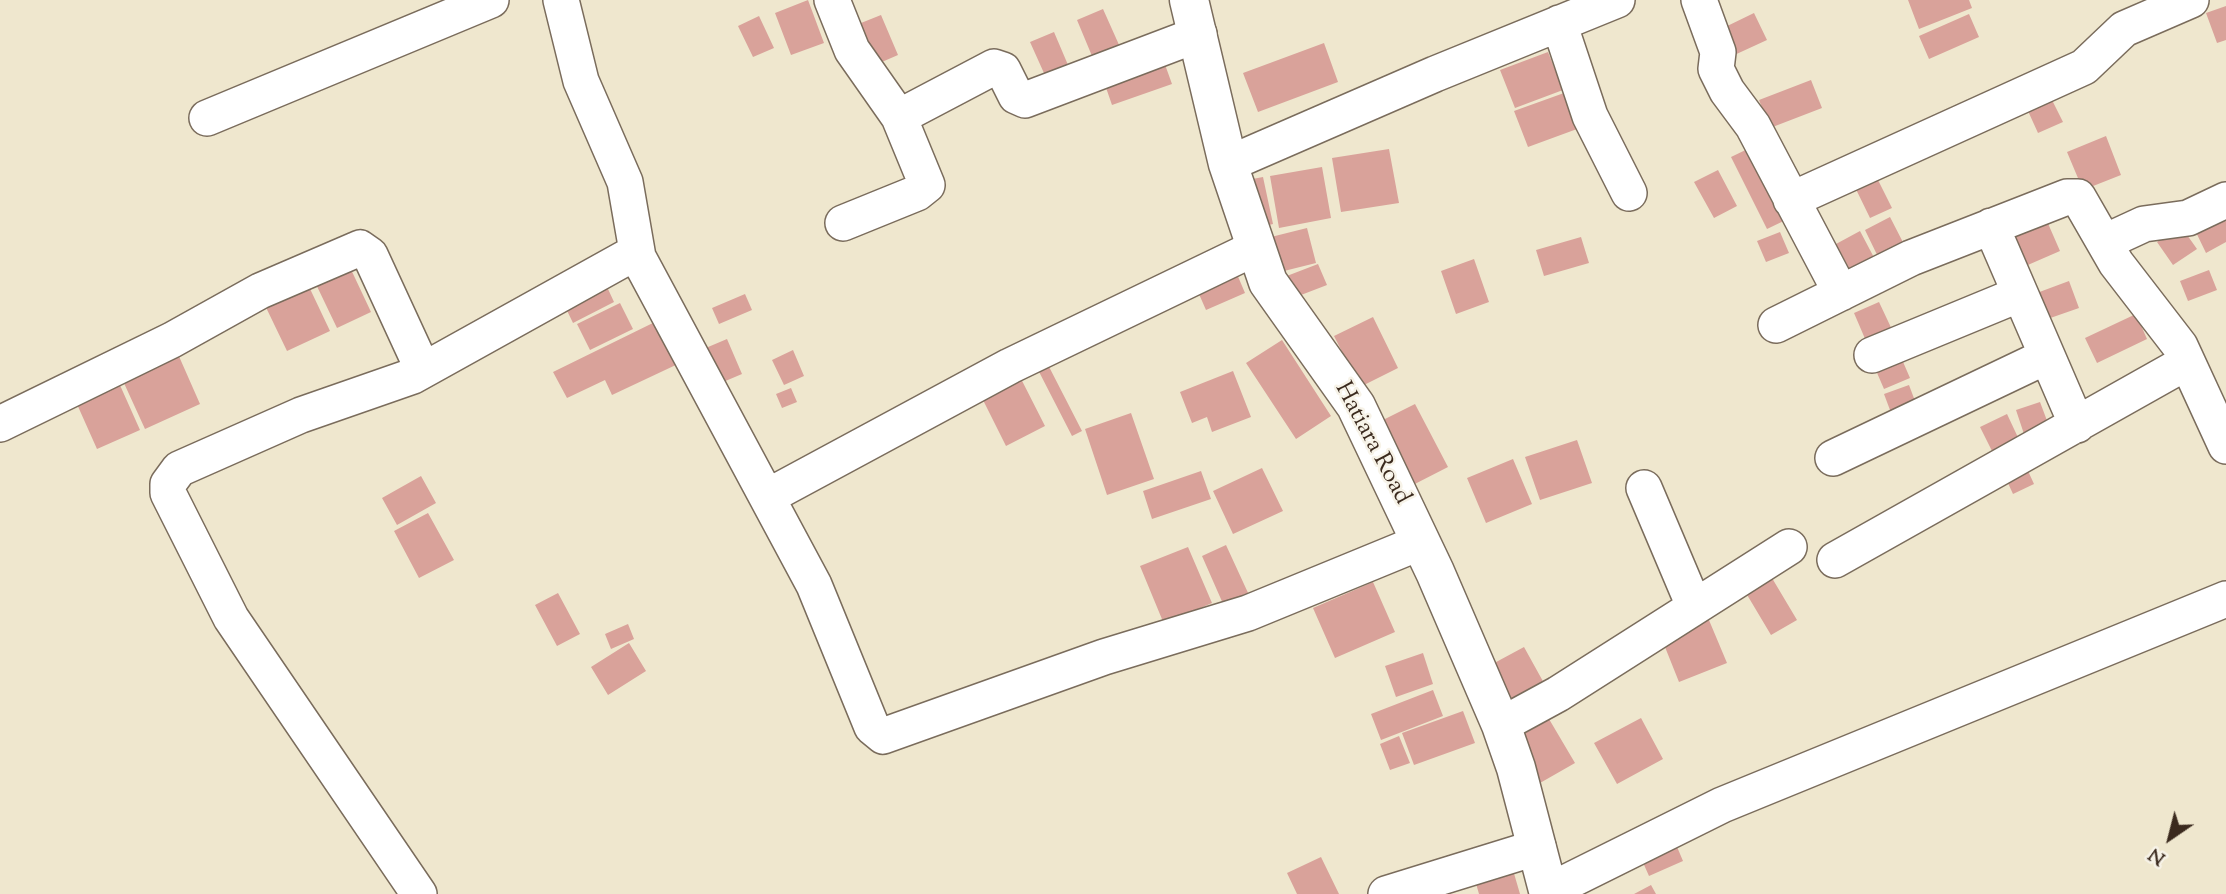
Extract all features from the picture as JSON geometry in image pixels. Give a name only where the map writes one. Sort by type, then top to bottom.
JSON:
[{"type":"street","points":[[207,118],[491,0]]},
{"type":"street","points":[[561,0],[581,81],[625,182],[638,257],[824,607],[872,727],[883,736],[1120,651],[1248,613],[1421,542]]},
{"type":"street","points":[[832,0],[852,50],[899,117],[927,185],[917,193],[843,223]]},
{"type":"street","points":[[1227,164],[1617,0]]},
{"type":"street","points":[[1699,0],[1718,51],[1716,69],[1727,91],[1753,126],[1840,293]]},
{"type":"street","points":[[1791,200],[2084,67],[2124,29],[2191,0]]},
{"type":"street","points":[[899,117],[994,66],[1003,70],[1016,96],[1025,100],[1194,17]]},
{"type":"street","name":"Hatiara Road","points":[[1194,17],[1227,164],[1268,282],[1356,406],[1421,542],[1501,725],[1549,893]]},
{"type":"street","points":[[1559,23],[1590,116],[1629,193]]},
{"type":"street","points":[[1776,325],[1911,258],[2073,196],[2082,200],[2116,263],[2173,335],[2226,446]]},
{"type":"street","points":[[2105,242],[2144,224],[2182,220],[2226,201]]},
{"type":"street","points":[[1991,226],[2077,425]]},
{"type":"street","points":[[0,424],[172,340],[260,292],[360,248],[370,255],[424,370]]},
{"type":"street","points":[[766,497],[1010,366],[1255,248]]},
{"type":"street","points":[[419,894],[231,618],[168,493],[168,484],[179,469],[277,425],[424,370],[629,256],[638,257]]},
{"type":"street","points":[[1872,355],[2020,294]]},
{"type":"street","points":[[1833,457],[2047,356]]},
{"type":"street","points":[[1835,560],[2188,362]]},
{"type":"street","points":[[1644,488],[1694,606]]},
{"type":"street","points":[[1501,725],[1558,695],[1789,547]]},
{"type":"street","points":[[1549,893],[1722,805],[2226,599]]},
{"type":"street","points":[[1386,894],[1538,847]]},
{"type":"building","points":[[808,0],[824,43],[791,55],[775,13]]},
{"type":"building","points":[[1908,0],[1969,0],[1972,8],[1919,29]]},
{"type":"building","points":[[2226,6],[2226,40],[2217,43],[2206,13]]},
{"type":"building","points":[[1103,9],[1124,56],[1097,68],[1077,20]]},
{"type":"building","points":[[1754,13],[1767,40],[1730,57],[1717,31]]},
{"type":"building","points":[[1969,14],[1979,37],[1929,59],[1919,36]]},
{"type":"building","points":[[881,15],[898,55],[868,68],[851,27]]},
{"type":"building","points":[[759,16],[774,48],[753,57],[738,26]]},
{"type":"building","points":[[1054,32],[1071,72],[1048,82],[1030,42]]},
{"type":"building","points":[[1324,43],[1338,82],[1258,112],[1243,73]]},
{"type":"building","points":[[1548,52],[1563,90],[1515,108],[1500,70]]},
{"type":"building","points":[[1163,59],[1172,84],[1112,105],[1103,79]]},
{"type":"building","points":[[1811,80],[1822,108],[1770,128],[1759,100]]},
{"type":"building","points":[[2047,90],[2063,122],[2038,133],[2023,100]]},
{"type":"building","points":[[1564,93],[1577,129],[1528,147],[1514,111]]},
{"type":"building","points":[[2106,136],[2121,175],[2083,190],[2067,152]]},
{"type":"building","points":[[1758,144],[1794,216],[1767,229],[1731,157]]},
{"type":"building","points":[[1389,149],[1399,203],[1341,212],[1332,158]]},
{"type":"building","points":[[1322,167],[1331,218],[1279,228],[1270,176]]},
{"type":"building","points":[[1872,168],[1892,208],[1870,218],[1851,179]]},
{"type":"building","points":[[1718,170],[1737,206],[1714,218],[1694,182]]},
{"type":"building","points":[[1263,177],[1273,224],[1253,229],[1242,181]]},
{"type":"building","points":[[2220,210],[2226,222],[2226,242],[2206,253],[2192,224]]},
{"type":"building","points":[[2043,212],[2060,251],[2014,271],[1997,232]]},
{"type":"building","points":[[1890,217],[1909,254],[1883,267],[1865,230]]},
{"type":"building","points":[[2180,225],[2197,249],[2173,265],[2157,242]]},
{"type":"building","points":[[1307,228],[1316,263],[1268,275],[1259,240]]},
{"type":"building","points":[[1860,231],[1879,267],[1855,279],[1836,244]]},
{"type":"building","points":[[1780,232],[1789,253],[1766,262],[1757,241]]},
{"type":"building","points":[[1581,237],[1589,263],[1544,276],[1536,250]]},
{"type":"building","points":[[1474,259],[1489,302],[1456,314],[1441,271]]},
{"type":"building","points":[[347,261],[371,312],[337,328],[313,278]]},
{"type":"building","points":[[1318,264],[1327,285],[1288,300],[1279,279]]},
{"type":"building","points":[[1234,267],[1245,293],[1206,310],[1195,285]]},
{"type":"building","points":[[2209,270],[2217,290],[2188,301],[2180,281]]},
{"type":"building","points":[[303,274],[330,331],[287,351],[260,295]]},
{"type":"building","points":[[602,276],[614,302],[573,323],[560,296]]},
{"type":"building","points":[[2069,281],[2079,308],[2036,323],[2026,297]]},
{"type":"building","points":[[745,294],[752,310],[719,324],[712,308]]},
{"type":"building","points":[[1879,302],[1895,336],[1869,348],[1854,313]]},
{"type":"building","points":[[620,303],[633,329],[590,350],[577,324]]},
{"type":"building","points":[[2136,314],[2147,339],[2097,363],[2085,338]]},
{"type":"building","points":[[1373,317],[1398,368],[1360,387],[1334,336]]},
{"type":"building","points":[[659,320],[680,363],[612,395],[605,380],[567,398],[553,372]]},
{"type":"building","points":[[727,339],[742,374],[716,385],[701,350]]},
{"type":"building","points":[[1282,340],[1331,416],[1296,439],[1246,363]]},
{"type":"building","points":[[174,345],[200,404],[145,429],[118,370]]},
{"type":"building","points":[[1897,348],[1910,378],[1884,389],[1871,359]]},
{"type":"building","points":[[793,350],[804,376],[784,385],[772,360]]},
{"type":"building","points":[[1044,357],[1082,431],[1072,436],[1034,362]]},
{"type":"building","points":[[1015,367],[1045,426],[1006,446],[976,386]]},
{"type":"building","points":[[1233,371],[1251,417],[1212,432],[1207,417],[1192,423],[1180,392]]},
{"type":"building","points":[[115,374],[140,430],[97,449],[72,393]]},
{"type":"building","points":[[1909,385],[1918,409],[1893,418],[1884,394]]},
{"type":"building","points":[[791,388],[797,402],[782,408],[776,394]]},
{"type":"building","points":[[2040,402],[2052,434],[2027,443],[2016,410]]},
{"type":"building","points":[[1415,404],[1448,467],[1407,488],[1375,424]]},
{"type":"building","points":[[1131,413],[1154,479],[1107,495],[1085,429]]},
{"type":"building","points":[[2007,414],[2022,446],[1996,459],[1980,427]]},
{"type":"building","points":[[1577,440],[1592,483],[1540,500],[1525,457]]},
{"type":"building","points":[[1513,459],[1532,504],[1486,523],[1467,478]]},
{"type":"building","points":[[2023,460],[2034,484],[2013,494],[2002,470]]},
{"type":"building","points":[[1262,468],[1283,511],[1233,534],[1213,491]]},
{"type":"building","points":[[1201,471],[1211,499],[1152,519],[1143,491]]},
{"type":"building","points":[[421,476],[436,503],[397,525],[382,498]]},
{"type":"building","points":[[428,513],[454,560],[419,578],[394,531]]},
{"type":"building","points":[[1226,545],[1249,595],[1224,606],[1202,556]]},
{"type":"building","points":[[1188,547],[1212,603],[1164,624],[1140,566]]},
{"type":"building","points":[[1769,573],[1797,620],[1771,635],[1743,588]]},
{"type":"building","points":[[1373,582],[1395,632],[1335,658],[1313,608]]},
{"type":"building","points":[[558,593],[580,634],[557,646],[535,605]]},
{"type":"building","points":[[1706,613],[1727,663],[1679,682],[1659,632]]},
{"type":"building","points":[[628,624],[634,639],[611,649],[605,634]]},
{"type":"building","points":[[629,643],[646,671],[608,695],[591,667]]},
{"type":"building","points":[[1524,647],[1550,694],[1510,716],[1485,668]]},
{"type":"building","points":[[1423,653],[1433,684],[1396,697],[1385,666]]},
{"type":"building","points":[[1433,690],[1443,716],[1381,740],[1371,714]]},
{"type":"building","points":[[1463,711],[1475,743],[1414,765],[1402,733]]},
{"type":"building","points":[[1641,718],[1663,759],[1617,784],[1594,743]]},
{"type":"building","points":[[1549,719],[1575,763],[1540,783],[1514,740]]},
{"type":"building","points":[[1399,736],[1410,763],[1390,770],[1380,744]]},
{"type":"building","points":[[1672,835],[1683,861],[1649,876],[1637,849]]},
{"type":"building","points":[[1321,857],[1339,894],[1297,894],[1287,873]]},
{"type":"building","points":[[1513,870],[1520,894],[1479,894],[1475,880]]},
{"type":"building","points":[[1651,885],[1656,894],[1634,894]]}]
